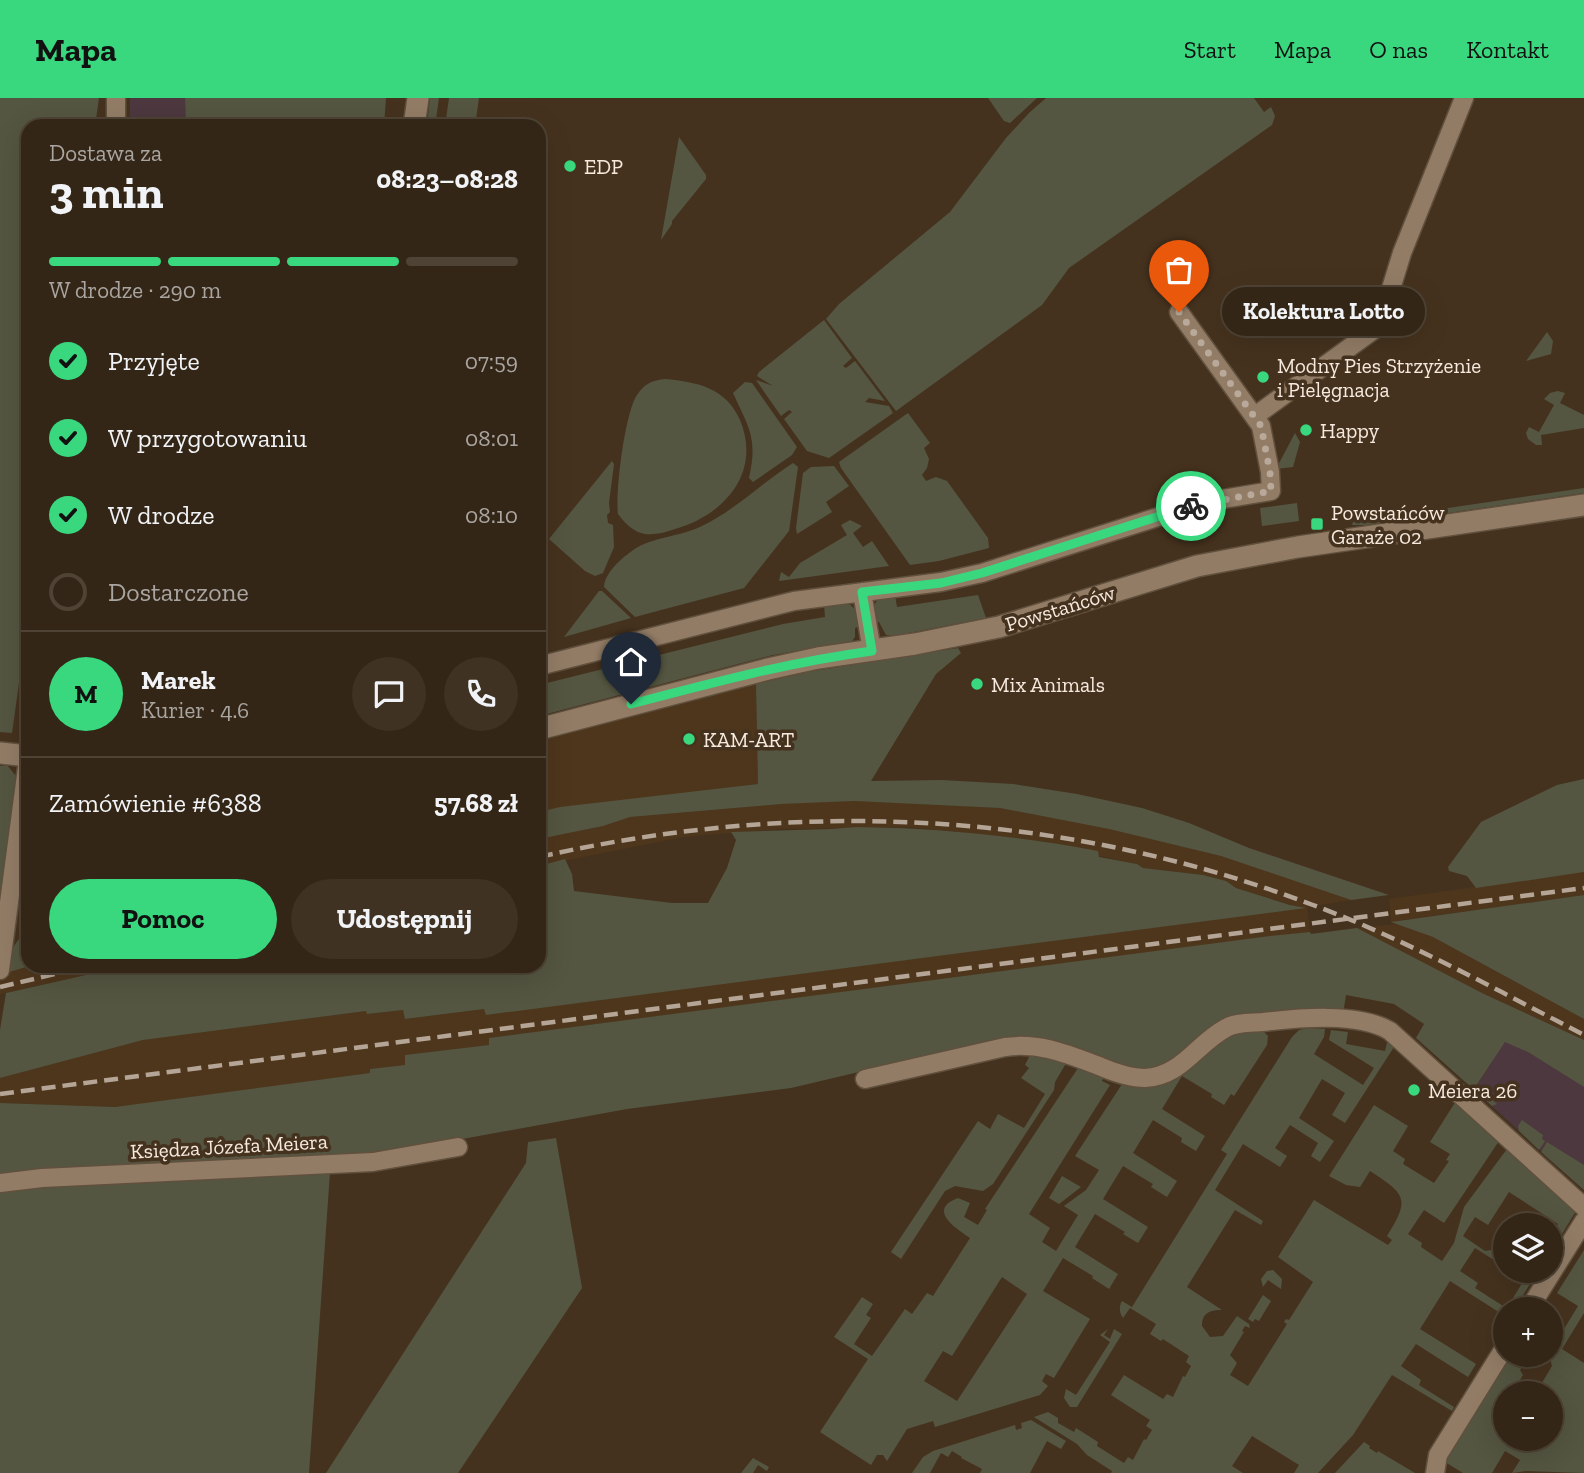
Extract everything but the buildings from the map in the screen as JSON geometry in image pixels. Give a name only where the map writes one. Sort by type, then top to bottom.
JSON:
[{"type":"street","points":[[116,98],[116,119]]},
{"type":"street","points":[[1255,416],[1375,329],[1381,320],[1402,253],[1464,98]]},
{"type":"street","points":[[415,119],[417,100]]},
{"type":"street","points":[[546,664],[783,603],[941,583],[982,573],[1205,502],[1271,491],[1261,426],[1179,312]]},
{"type":"street","name":"Powstańców","points":[[546,727],[768,669],[999,627],[1197,566],[1298,547],[1584,505]]},
{"type":"street","points":[[862,592],[872,651]]},
{"type":"street","points":[[0,753],[21,757]]},
{"type":"street","points":[[1,961],[21,811]]},
{"type":"street","points":[[865,1079],[1005,1047],[1027,1046],[1051,1049],[1115,1073],[1146,1078],[1160,1076],[1176,1069],[1223,1029],[1234,1025],[1317,1018],[1364,1022],[1382,1026],[1390,1031],[1584,1207]]},
{"type":"street","name":"Księdza Józefa Meiera","points":[[0,1183],[42,1178],[373,1162],[458,1147]]},
{"type":"street","points":[[1536,1297],[1584,1221]]},
{"type":"street","points":[[1435,1473],[1438,1455],[1493,1366]]},
{"type":"shaded area","points":[[130,98],[185,98],[186,119],[130,119]]},
{"type":"shaded area","points":[[756,684],[758,784],[546,811],[546,739]]},
{"type":"shaded area","points":[[854,801],[1000,808],[1109,829],[1221,856],[1351,900],[1307,907],[1310,932],[489,1038],[490,1045],[405,1055],[406,1065],[371,1069],[370,1073],[151,1103],[114,1107],[0,1103],[0,1078],[143,1040],[367,1011],[368,1014],[404,1010],[405,1019],[485,1009],[486,1015],[1302,908],[1203,875],[1143,868],[1137,864],[1048,842],[909,827],[780,829],[683,837],[546,865],[546,838],[603,826],[630,817],[781,804]]},
{"type":"shaded area","points":[[1584,872],[1584,895],[1395,921],[1433,937],[1584,1019],[1584,1040],[1484,994],[1357,928],[1395,924],[1391,922],[1389,899]]},
{"type":"shaded area","points":[[21,968],[21,973],[94,973],[0,994],[0,974]]},
{"type":"shaded area","points":[[1508,1036],[1584,1074],[1584,1190],[1474,1090]]},
{"type":"green space","points":[[0,98],[99,98],[96,119],[21,119],[21,669],[12,733],[0,732]]},
{"type":"green space","points":[[185,98],[386,98],[384,119],[186,119]]},
{"type":"green space","points":[[430,98],[439,98],[436,119],[428,119]]},
{"type":"green space","points":[[449,98],[479,98],[476,119],[446,119]]},
{"type":"green space","points":[[988,98],[1037,98],[1010,123],[1004,121]]},
{"type":"green space","points":[[1046,98],[1254,98],[1264,112],[1271,107],[1275,116],[1272,125],[1069,268],[1042,305],[896,411],[826,319],[839,304],[950,212],[1006,138]]},
{"type":"green space","points":[[679,137],[706,175],[706,179],[672,221],[661,240]]},
{"type":"green space","points":[[824,320],[852,358],[843,366],[846,368],[855,361],[885,401],[869,398],[865,402],[889,406],[893,413],[829,458],[807,451],[784,419],[792,412],[789,410],[781,416],[756,380],[773,386],[757,376],[759,372]]},
{"type":"green space","points":[[1547,332],[1553,341],[1551,354],[1526,361]]},
{"type":"green space","points":[[665,379],[700,385],[727,401],[740,420],[746,439],[746,457],[742,474],[734,489],[709,514],[675,529],[647,534],[632,528],[618,514],[620,472],[625,435],[637,395],[649,383]]},
{"type":"green space","points":[[745,382],[752,383],[797,447],[792,455],[753,482],[749,478],[753,453],[750,434],[733,393]]},
{"type":"green space","points":[[1550,393],[1565,393],[1560,403],[1584,415],[1584,428],[1541,435],[1542,445],[1536,445],[1528,439],[1526,433],[1529,427],[1539,432],[1554,405],[1544,399]]},
{"type":"green space","points":[[908,413],[930,443],[924,448],[929,459],[922,475],[926,481],[936,477],[947,481],[988,538],[989,548],[939,561],[910,565],[841,468],[839,462]]},
{"type":"green space","points":[[1295,433],[1300,442],[1293,467],[1276,469]]},
{"type":"green space","points":[[612,461],[614,464],[610,512],[607,515],[608,523],[613,525],[614,547],[603,573],[595,576],[585,571],[549,539]]},
{"type":"green space","points":[[793,463],[798,467],[789,531],[744,588],[635,617],[604,587],[612,569],[633,550],[704,525]]},
{"type":"green space","points":[[834,466],[849,486],[826,502],[832,512],[797,534],[803,473],[811,467]]},
{"type":"green space","points":[[1584,488],[1584,493],[1352,525],[1353,522]]},
{"type":"green space","points":[[1297,503],[1299,521],[1262,526],[1260,508]]},
{"type":"green space","points":[[850,520],[862,526],[853,533],[863,547],[872,541],[889,566],[779,581],[781,572],[789,577],[800,563],[847,535],[841,525]]},
{"type":"green space","points":[[599,591],[631,618],[564,637]]},
{"type":"green space","points":[[895,595],[897,607],[978,595],[986,618],[893,636],[886,635],[879,622],[874,623],[872,608],[879,598]]},
{"type":"green space","points":[[848,603],[857,611],[860,626],[855,628],[852,641],[773,655],[546,714],[546,683],[783,624],[825,617],[824,604]]},
{"type":"green space","points":[[958,648],[961,653],[936,674],[871,781],[941,780],[1013,784],[1142,808],[1189,823],[1249,848],[1389,895],[1351,900],[1221,856],[1109,829],[1000,808],[854,801],[781,804],[630,817],[603,826],[546,838],[546,810],[758,784],[756,684],[807,672]]},
{"type":"green space","points":[[7,765],[16,776],[0,906],[0,766]]},
{"type":"green space","points":[[1584,779],[1584,872],[1476,888],[1467,876],[1449,871],[1448,867],[1481,822],[1557,785]]},
{"type":"green space","points":[[918,829],[1038,841],[1098,851],[1099,857],[1137,864],[1143,868],[1203,875],[1226,881],[1236,888],[1306,908],[486,1015],[484,1009],[405,1019],[403,1010],[367,1014],[366,1011],[143,1040],[0,1078],[0,1030],[6,993],[95,973],[546,973],[546,864],[565,859],[572,874],[574,891],[672,903],[708,903],[727,868],[736,840],[731,832]]},
{"type":"green space","points":[[1584,895],[1584,1019],[1433,937],[1391,922]]},
{"type":"green space","points":[[1357,928],[1484,994],[1584,1040],[1584,1087],[1528,1052],[1505,1042],[1476,1086],[1497,1104],[1492,1106],[1416,1038],[1424,1024],[1394,1004],[1346,995],[1343,1014],[1256,1015],[1176,1062],[1153,1072],[997,1043],[918,1058],[791,1088],[627,1109],[397,1151],[332,1157],[140,1164],[0,1176],[0,1103],[115,1107],[370,1073],[370,1069],[405,1065],[405,1055],[489,1045],[489,1038],[1270,936]]},
{"type":"green space","points":[[21,936],[21,969],[9,972],[12,949]]},
{"type":"green space","points":[[1325,1029],[1324,1037],[1314,1054],[1363,1085],[1374,1068],[1329,1040],[1331,1030],[1348,1032],[1346,1044],[1385,1051],[1388,1039],[1394,1047],[1345,1123],[1332,1115],[1345,1093],[1322,1079],[1299,1118],[1334,1141],[1320,1162],[1311,1156],[1318,1143],[1290,1125],[1275,1148],[1287,1156],[1280,1167],[1243,1144],[1215,1190],[1263,1221],[1261,1225],[1235,1210],[1187,1287],[1222,1310],[1211,1311],[1205,1315],[1202,1326],[1210,1337],[1223,1336],[1237,1316],[1249,1324],[1250,1328],[1245,1326],[1230,1355],[1237,1363],[1230,1375],[1248,1386],[1287,1324],[1284,1322],[1289,1320],[1313,1282],[1278,1257],[1314,1200],[1388,1245],[1392,1240],[1387,1236],[1401,1205],[1397,1192],[1370,1171],[1360,1187],[1346,1185],[1329,1176],[1374,1105],[1408,1126],[1393,1151],[1405,1159],[1403,1164],[1434,1183],[1449,1161],[1446,1160],[1450,1154],[1430,1142],[1456,1101],[1499,1141],[1444,1223],[1424,1210],[1408,1234],[1442,1261],[1454,1243],[1464,1207],[1507,1149],[1576,1211],[1563,1232],[1563,1213],[1541,1213],[1509,1192],[1493,1213],[1488,1225],[1475,1217],[1463,1236],[1485,1251],[1493,1250],[1493,1259],[1475,1248],[1460,1271],[1478,1283],[1475,1288],[1493,1299],[1493,1308],[1450,1281],[1420,1329],[1476,1364],[1468,1377],[1416,1344],[1401,1366],[1421,1380],[1419,1385],[1454,1407],[1452,1411],[1392,1375],[1353,1435],[1318,1473],[1294,1473],[1299,1465],[1252,1436],[1232,1466],[1243,1473],[1111,1473],[1112,1471],[1087,1455],[1077,1444],[1034,1417],[1048,1412],[1058,1418],[1058,1423],[1074,1432],[1076,1428],[1098,1442],[1097,1446],[1124,1463],[1128,1457],[1133,1460],[1152,1430],[1146,1426],[1150,1420],[1111,1395],[1124,1375],[1163,1399],[1167,1394],[1173,1397],[1191,1366],[1186,1362],[1189,1356],[1150,1334],[1156,1324],[1130,1308],[1123,1318],[1120,1312],[1121,1303],[1122,1301],[1132,1307],[1227,1154],[1221,1150],[1299,1030]]},
{"type":"green space","points":[[1263,1031],[1268,1036],[1267,1045],[1234,1096],[1231,1094],[1224,1105],[1211,1097],[1212,1094],[1182,1076],[1162,1109],[1205,1136],[1196,1151],[1181,1142],[1182,1138],[1153,1120],[1133,1153],[1177,1181],[1167,1197],[1151,1187],[1153,1184],[1123,1166],[1103,1199],[1148,1227],[1138,1243],[1095,1214],[1075,1247],[1118,1274],[1109,1289],[1063,1258],[1043,1291],[1090,1319],[1054,1378],[1046,1374],[1042,1381],[1048,1386],[1040,1395],[935,1427],[933,1421],[907,1429],[887,1461],[883,1455],[877,1455],[871,1465],[820,1432],[868,1359],[834,1337],[862,1297],[873,1304],[866,1315],[871,1318],[854,1344],[872,1356],[905,1309],[912,1314],[927,1293],[933,1296],[970,1238],[947,1219],[945,1208],[958,1198],[970,1203],[964,1217],[978,1225],[987,1210],[985,1209],[1080,1065],[1105,1074],[1102,1081],[1110,1085],[1029,1214],[1050,1228],[1042,1242],[1056,1251],[1078,1215],[1064,1206],[1086,1190],[1099,1170],[1075,1156],[1124,1081],[1137,1083],[1238,1032]],"holes":[[[1002,1277],[1027,1294],[957,1401],[924,1381],[943,1351],[952,1356]]]},
{"type":"green space","points":[[1031,1053],[1068,1060],[1055,1082],[1054,1090],[993,1184],[983,1191],[955,1186],[945,1191],[901,1259],[891,1252],[978,1121],[990,1129],[998,1114],[1024,1128],[1045,1094],[1021,1078],[1029,1068],[1025,1065]]},
{"type":"green space","points":[[1522,1120],[1543,1135],[1542,1139],[1545,1141],[1539,1150],[1519,1131],[1518,1126]]},
{"type":"green space","points":[[556,1138],[582,1288],[458,1473],[326,1473],[526,1163],[528,1142]]},
{"type":"green space","points":[[1547,1142],[1584,1165],[1584,1190],[1541,1152]]},
{"type":"green space","points":[[330,1172],[309,1473],[0,1473],[0,1191],[83,1182]]},
{"type":"green space","points":[[1062,1176],[1081,1187],[1059,1204],[1049,1198]]},
{"type":"green space","points":[[1584,1250],[1584,1313],[1563,1347],[1563,1331],[1578,1306],[1557,1293]]},
{"type":"green space","points":[[1273,1270],[1282,1279],[1281,1289],[1268,1280],[1263,1287],[1261,1279],[1267,1271]]},
{"type":"green space","points":[[1522,1283],[1531,1283],[1522,1297],[1514,1297]]},
{"type":"green space","points":[[1263,1295],[1271,1301],[1259,1321],[1255,1319],[1253,1322],[1248,1319]]},
{"type":"green space","points":[[1108,1329],[1104,1335],[1110,1339],[1114,1329],[1122,1334],[1077,1407],[1070,1407],[1064,1398],[1066,1389],[1076,1395],[1110,1342],[1100,1335]]},
{"type":"green space","points":[[1563,1350],[1584,1363],[1584,1473],[1512,1473],[1520,1460],[1505,1451],[1563,1451],[1563,1381],[1543,1381],[1551,1367],[1563,1367]]},
{"type":"green space","points":[[1504,1367],[1522,1367],[1520,1370],[1523,1375],[1519,1381],[1495,1381]]},
{"type":"green space","points":[[1493,1384],[1493,1451],[1505,1451],[1492,1473],[1463,1473],[1445,1462]]},
{"type":"green space","points":[[1031,1420],[1066,1441],[1061,1449],[1047,1441],[1030,1473],[980,1473],[982,1469],[952,1451],[948,1457],[941,1453],[930,1473],[912,1473],[923,1457],[933,1451],[1015,1425],[1016,1430],[1022,1428],[1021,1423]]},
{"type":"green space","points":[[1364,1442],[1377,1453],[1378,1451],[1415,1473],[1335,1473]]},
{"type":"green space","points":[[753,1458],[769,1467],[767,1471],[758,1465],[753,1473],[741,1473]]},
{"type":"railway","points":[[546,856],[637,838],[734,826],[832,821],[930,823],[1027,833],[1123,849],[1219,873],[1348,919],[1417,949],[1584,1035]]},
{"type":"railway","points":[[0,1094],[1584,888]]},
{"type":"railway","points":[[0,987],[59,973]]},
{"type":"way so far","points":[[1179,312],[1261,426],[1270,472],[1271,491],[1191,506]]},
{"type":"place","name":"EDP","points":[[570,166]]},
{"type":"place","name":"Kolektura Lotto","points":[[1179,312]]},
{"type":"place","name":"Modny Pies Strzyżenie i Pielęgnacja","points":[[1263,377]]},
{"type":"place","name":"Happy","points":[[1306,430]]},
{"type":"place","name":"Powstańców Garaże 02","points":[[1317,524]]},
{"type":"place","name":"Mix Animals","points":[[977,684]]},
{"type":"place","name":"KAM-ART","points":[[689,739]]},
{"type":"place","name":"Meiera 26","points":[[1414,1090]]},
{"type":"route","points":[[631,704],[818,658],[872,651],[862,592],[941,583],[982,573],[1191,506]]}]
